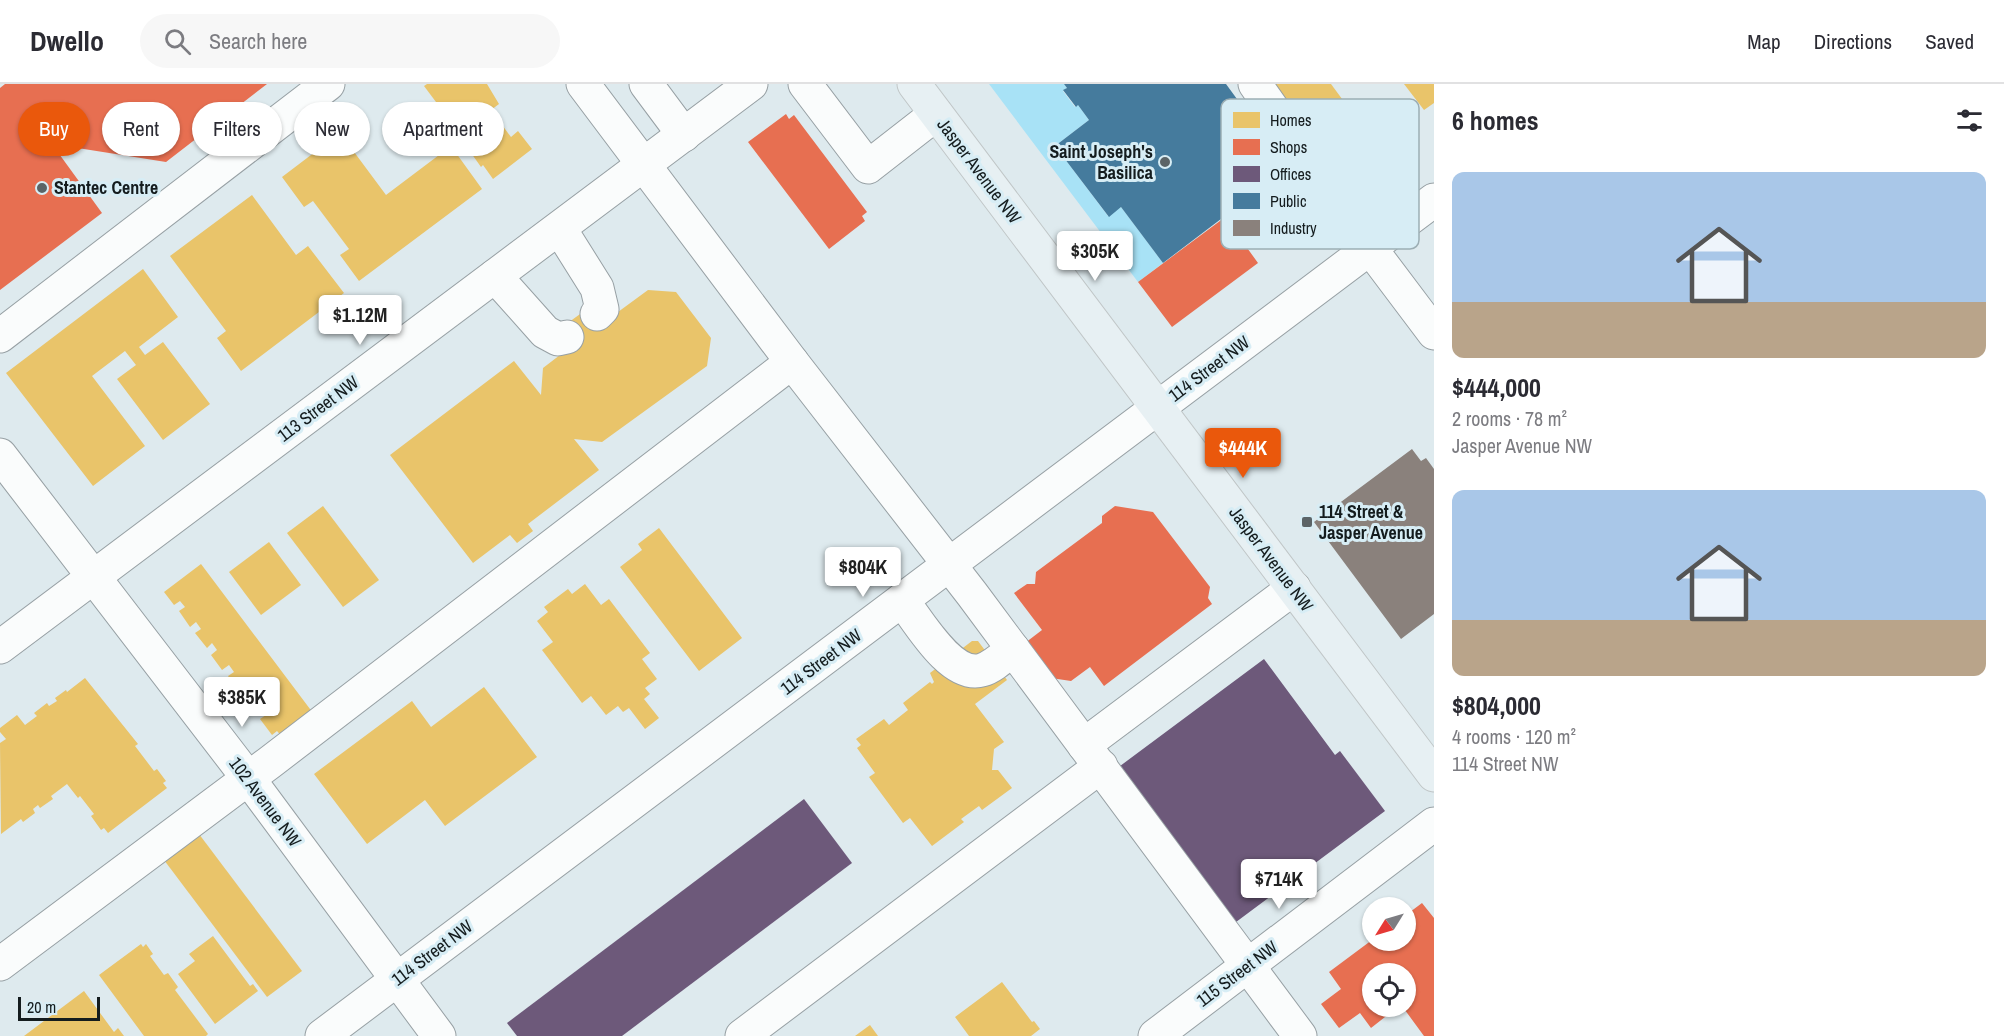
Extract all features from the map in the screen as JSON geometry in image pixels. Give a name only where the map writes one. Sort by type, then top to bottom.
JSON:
[{"type":"main road","name":"Jasper Avenue NW","points":[[914,84],[1434,775]]},
{"type":"street","points":[[0,336],[328,84]]},
{"type":"street","points":[[583,84],[792,362],[950,565],[1300,1036]]},
{"type":"street","points":[[646,84],[684,135]]},
{"type":"street","name":"113 Street NW","points":[[0,647],[751,84]]},
{"type":"street","points":[[805,84],[868,167],[936,114]]},
{"type":"street","points":[[1255,84],[1266,99]]},
{"type":"street","name":"114 Street NW","points":[[1419,211],[1434,200]]},
{"type":"street","points":[[560,229],[597,288],[602,309],[597,314]]},
{"type":"street","name":"114 Street NW","points":[[322,1036],[1369,249]]},
{"type":"street","points":[[1371,249],[1434,333]]},
{"type":"street","points":[[495,276],[545,332],[558,339],[567,337]]},
{"type":"street","points":[[0,964],[248,778],[792,362]]},
{"type":"street","name":"102 Avenue NW","points":[[0,455],[248,778],[439,1036]]},
{"type":"street","points":[[742,1036],[1092,756],[1294,588]]},
{"type":"street","points":[[902,600],[948,659],[960,668],[971,672],[985,670],[1013,650]]},
{"type":"street","name":"115 Street NW","points":[[1155,1036],[1434,824]]},
{"type":"shaded area","points":[[989,84],[1064,84],[1067,88],[1063,91],[1075,107],[1078,105],[1089,120],[1055,146],[1108,216],[1121,207],[1163,263],[1138,282]]},
{"type":"building: Homes","points":[[427,84],[487,84],[498,102],[436,102],[424,86]]},
{"type":"building: Homes","points":[[1271,84],[1331,84],[1342,99],[1282,99]]},
{"type":"building: Homes","points":[[1404,84],[1434,84],[1434,103],[1424,110],[1419,104],[1419,99],[1416,99]]},
{"type":"building: Homes","points":[[504,128],[511,137],[518,131],[532,149],[493,179],[483,165],[481,167],[473,156],[504,156]]},
{"type":"building: Homes","points":[[310,156],[357,156],[386,195],[438,156],[458,156],[482,189],[359,281],[340,255],[349,249],[313,201],[304,207],[282,177]]},
{"type":"building: Homes","points":[[252,195],[296,255],[308,246],[344,293],[241,371],[217,338],[226,331],[170,256]]},
{"type":"building: Homes","points":[[143,269],[178,317],[139,347],[145,355],[163,342],[210,404],[163,440],[117,379],[136,365],[125,351],[92,376],[145,446],[93,486],[6,373]]},
{"type":"building: Homes","points":[[648,290],[676,292],[711,338],[707,366],[602,442],[574,439],[599,470],[528,524],[533,531],[517,543],[510,535],[473,563],[390,455],[514,361],[541,395],[543,368],[573,345],[561,328],[591,306],[603,323]]},
{"type":"building: Homes","points":[[323,506],[379,580],[343,607],[287,533]]},
{"type":"building: Homes","points":[[659,528],[742,638],[699,671],[620,567],[642,550],[638,544]]},
{"type":"building: Homes","points":[[269,542],[301,585],[261,615],[229,572]]},
{"type":"building: Homes","points":[[201,564],[316,717],[285,740],[277,731],[272,735],[260,719],[266,715],[260,708],[255,712],[244,698],[249,694],[245,687],[239,692],[228,676],[234,672],[229,665],[222,670],[211,655],[217,650],[212,643],[207,648],[195,633],[201,629],[196,622],[190,627],[179,611],[185,607],[180,601],[174,605],[164,592]]},
{"type":"building: Homes","points":[[585,584],[601,605],[609,599],[650,653],[642,659],[657,679],[645,688],[650,694],[644,699],[659,718],[645,729],[629,708],[623,712],[618,706],[606,715],[591,696],[582,703],[542,650],[553,642],[537,621],[548,612],[544,607],[568,589],[572,594]]},
{"type":"building: Homes","points":[[972,641],[978,641],[1007,680],[975,704],[1004,742],[994,749],[992,770],[998,770],[1012,788],[982,810],[979,806],[961,819],[964,822],[932,846],[910,818],[903,823],[869,777],[875,773],[857,748],[861,745],[856,739],[884,719],[889,725],[908,710],[903,703],[930,682],[932,684],[934,682],[930,673]]},
{"type":"building: Homes","points":[[85,678],[138,744],[135,746],[154,771],[157,769],[166,781],[163,783],[167,788],[108,833],[104,828],[101,830],[91,816],[94,814],[67,784],[51,796],[53,799],[40,808],[38,805],[33,809],[35,813],[23,822],[21,819],[1,834],[0,743],[6,739],[0,732],[0,728],[17,715],[25,725],[37,716],[34,713],[47,703],[49,706],[57,701],[55,698]]},
{"type":"building: Homes","points":[[484,687],[537,757],[445,826],[425,800],[367,844],[314,774],[412,701],[431,727]]},
{"type":"building: Homes","points":[[196,830],[302,971],[267,997],[161,856]]},
{"type":"building: Homes","points":[[213,936],[250,986],[253,984],[258,991],[215,1024],[178,974],[195,961],[189,954]]},
{"type":"building: Homes","points":[[141,944],[143,947],[146,944],[153,954],[150,956],[164,975],[168,973],[178,987],[175,990],[208,1034],[206,1036],[144,1036],[99,975]]},
{"type":"building: Homes","points":[[1002,982],[1032,1022],[1034,1021],[1040,1029],[1031,1036],[969,1036],[955,1017]]},
{"type":"building: Homes","points":[[84,991],[114,1032],[118,1028],[124,1036],[24,1036]]},
{"type":"building: Homes","points":[[870,1025],[878,1036],[855,1036]]},
{"type":"building: Shops","name":"Stantec Centre","points":[[5,84],[267,84],[244,102],[192,102],[192,142],[180,151],[180,102],[102,102],[102,152],[90,150],[90,102],[18,102],[18,156],[61,156],[102,213],[0,290],[0,88]]},
{"type":"building: Shops","points":[[786,114],[789,119],[794,115],[867,212],[862,216],[865,221],[829,249],[748,142]]},
{"type":"building: Shops","name":"Stantec Centre","points":[[128,156],[174,156],[166,162]]},
{"type":"building: Shops","points":[[1221,220],[1221,249],[1248,249],[1258,263],[1172,327],[1138,282]]},
{"type":"building: Shops","points":[[1115,506],[1153,512],[1210,587],[1208,598],[1212,604],[1104,686],[1090,667],[1071,681],[1051,678],[1025,643],[1042,630],[1014,593],[1027,584],[1035,584],[1036,572],[1102,523],[1102,516]]},
{"type":"building: Shops","points":[[1422,903],[1434,918],[1434,1036],[1424,1036],[1410,1017],[1416,1017],[1416,963],[1362,963],[1362,1016],[1360,1013],[1339,1028],[1321,1004],[1341,989],[1329,972],[1362,947],[1362,951],[1416,951],[1416,908]]},
{"type":"building: Shops","points":[[1363,1017],[1385,1017],[1371,1028]]},
{"type":"building: Offices","points":[[1264,659],[1335,755],[1340,751],[1385,811],[1228,928],[1112,772]]},
{"type":"building: Offices","points":[[804,799],[852,863],[622,1036],[517,1036],[507,1023]]},
{"type":"building: Public","name":"Saint Joseph's Basilica","points":[[1064,84],[1226,84],[1237,99],[1221,99],[1221,219],[1163,263],[1121,207],[1109,217],[1055,146],[1089,120],[1063,90],[1067,88]]},
{"type":"building: Industry","points":[[1412,449],[1421,461],[1426,458],[1434,469],[1434,614],[1401,639],[1314,522]]},
{"type":"place","name":"Saint Joseph's Basilica","points":[[1165,162]]},
{"type":"place","name":"Stantec Centre","points":[[42,188]]},
{"type":"place","name":"114 Street & Jasper Avenue","points":[[1307,522]]}]
